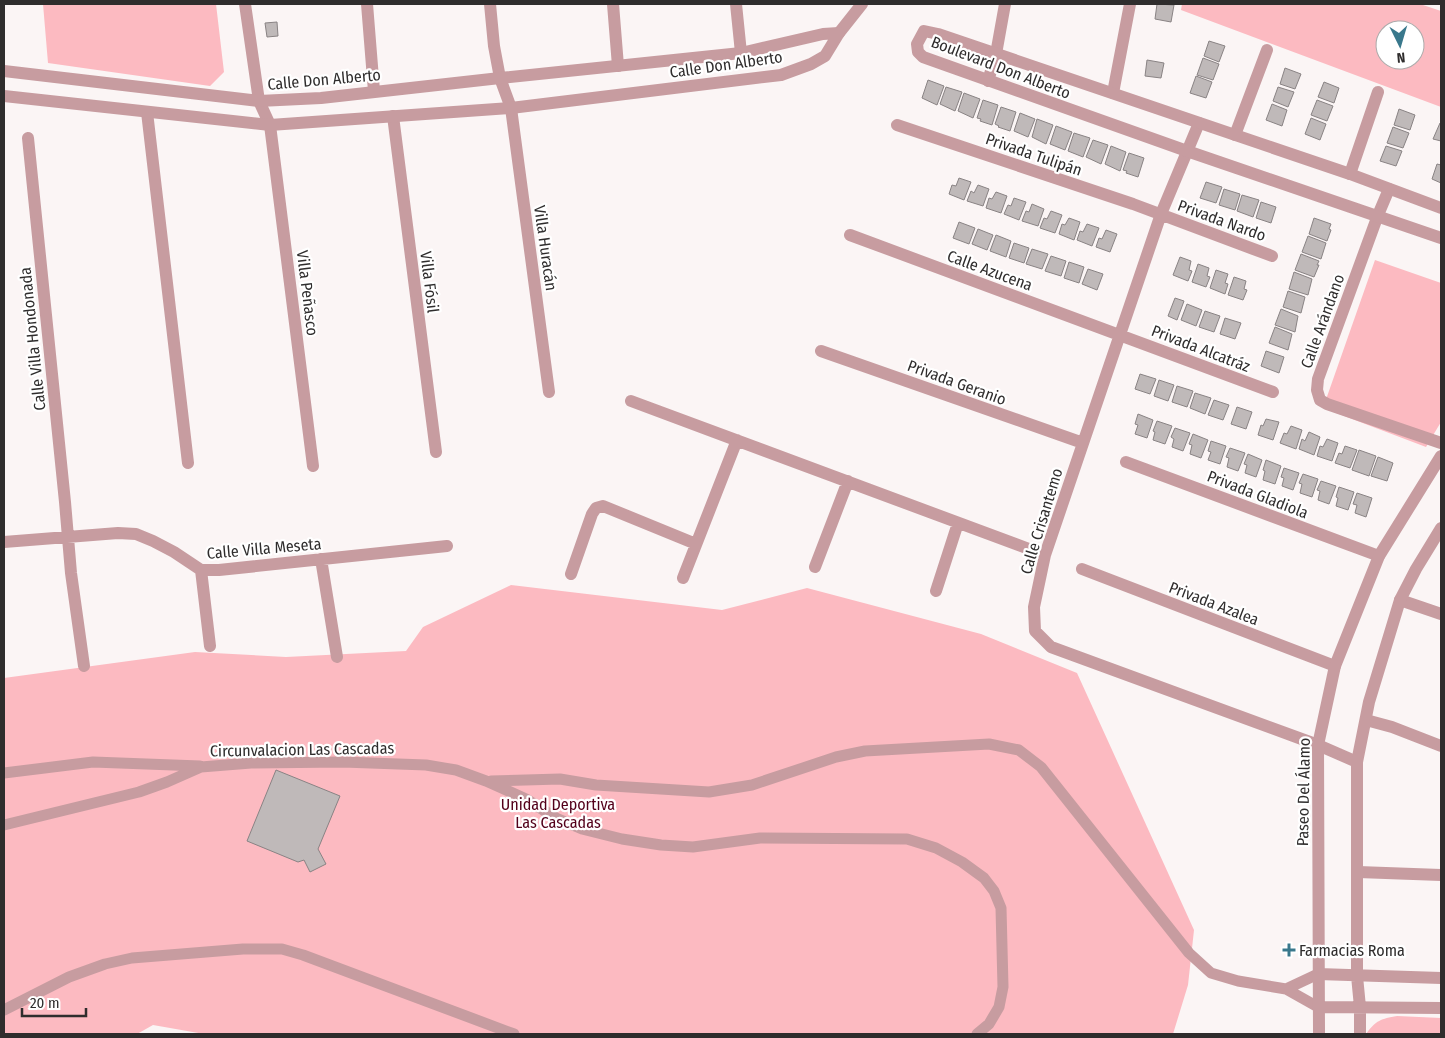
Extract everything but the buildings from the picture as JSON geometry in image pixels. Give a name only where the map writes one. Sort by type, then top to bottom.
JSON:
[{"type":"street","name":"Villa Peñasco","points":[[245,4],[259,102],[270,125],[313,466]]},
{"type":"street","points":[[367,4],[374,91]]},
{"type":"street","name":"Villa Huracán","points":[[490,4],[494,46],[500,78],[511,108],[549,392]]},
{"type":"street","points":[[613,4],[618,66]]},
{"type":"street","points":[[736,4],[741,53]]},
{"type":"street","points":[[839,33],[862,4]]},
{"type":"street","points":[[988,81],[996,54],[1005,4]]},
{"type":"street","points":[[1113,93],[1130,4]]},
{"type":"street","name":"Boulevard Don Alberto","points":[[1441,208],[1235,134],[1199,124],[931,32],[924,31],[917,44],[918,52],[923,57],[1187,151],[1441,238]]},
{"type":"street","name":"Calle Don Alberto","points":[[4,71],[259,102],[321,98],[741,53],[823,34],[839,33]]},
{"type":"street","name":"Calle Don Alberto","points":[[4,96],[270,125],[511,108],[781,75],[811,64],[825,56],[839,33]]},
{"type":"street","points":[[1235,134],[1267,50]]},
{"type":"street","points":[[1350,174],[1378,92]]},
{"type":"street","points":[[147,112],[188,463]]},
{"type":"street","name":"Villa Fósil","points":[[393,116],[436,452]]},
{"type":"street","name":"Calle Crisantemo","points":[[1199,124],[1161,214],[1045,555],[1034,607],[1035,631],[1051,647],[1318,745],[1357,762]]},
{"type":"street","name":"Privada Tulipán","points":[[897,125],[1161,214]]},
{"type":"street","name":"Calle Villa Hondonada","points":[[28,138],[71,573],[84,666]]},
{"type":"street","name":"Calle Arándano","points":[[1389,189],[1318,379],[1317,390],[1320,400],[1327,404],[1441,443]]},
{"type":"street","name":"Privada Nardo","points":[[1161,214],[1272,256]]},
{"type":"street","name":"Calle Azucena","points":[[850,235],[1119,335]]},
{"type":"street","name":"Privada Alcatráz","points":[[1119,335],[1273,392]]},
{"type":"street","name":"Privada Geranio","points":[[821,351],[1082,443]]},
{"type":"street","points":[[631,401],[1045,555]]},
{"type":"street","points":[[683,578],[737,440]]},
{"type":"street","name":"Paseo Del Álamo","points":[[1319,1034],[1318,745],[1335,666],[1379,556],[1441,456]]},
{"type":"street","name":"Privada Gladiola","points":[[1126,462],[1379,556]]},
{"type":"street","points":[[815,567],[848,481]]},
{"type":"street","points":[[571,574],[592,514],[596,508],[603,506],[696,544]]},
{"type":"street","points":[[936,591],[958,523]]},
{"type":"street","points":[[1360,1034],[1357,976],[1357,762],[1378,668],[1400,600],[1416,568],[1441,528]]},
{"type":"street","name":"Calle Villa Meseta","points":[[4,542],[68,536],[118,533],[136,534],[174,552],[201,570],[220,570],[447,546]]},
{"type":"street","points":[[321,560],[337,657]]},
{"type":"street","name":"Privada Azalea","points":[[1082,569],[1335,666]]},
{"type":"street","points":[[201,570],[210,646]]},
{"type":"street","points":[[1400,600],[1441,614]]},
{"type":"street","points":[[1366,720],[1392,727],[1441,746]]},
{"type":"street","points":[[1358,872],[1441,875]]},
{"type":"street","points":[[1318,974],[1441,978]]},
{"type":"street","points":[[1318,1007],[1441,1008]]},
{"type":"lane","points":[[486,781],[560,778],[596,785],[709,792],[752,785],[836,757],[865,752],[989,744],[1019,750],[1041,767],[1189,953],[1211,973],[1238,981],[1286,989],[1318,1007]]},
{"type":"lane","points":[[4,774],[93,762],[201,766]]},
{"type":"lane","name":"Circunvalacion Las Cascadas","points":[[4,825],[139,792],[167,782],[201,766],[251,763],[343,762],[426,765],[456,770],[526,799],[556,818],[582,829],[661,846],[693,847],[760,838],[907,839],[936,848],[962,862],[984,878],[994,891],[1001,908],[1003,987],[999,1007],[990,1024],[977,1034]]},
{"type":"lane","points":[[4,1010],[69,977],[105,964],[132,958],[243,949],[282,949],[304,955],[514,1034]]},
{"type":"lane","points":[[1286,989],[1318,974]]},
{"type":"green space","points":[[43,4],[216,4],[224,72],[210,86],[48,63]]},
{"type":"green space","points":[[1182,4],[1420,4],[1441,11],[1441,107],[1181,10]]},
{"type":"green space","points":[[1375,260],[1441,283],[1441,422],[1426,447],[1323,408]]},
{"type":"green space","name":"Unidad Deportiva Las Cascadas","points":[[511,585],[722,610],[807,588],[981,634],[1077,673],[1194,930],[1188,985],[1173,1034],[204,1034],[153,1025],[137,1034],[4,1034],[4,678],[195,652],[286,657],[406,651],[423,627]]},
{"type":"green space","points":[[1397,1016],[1441,1018],[1441,1034],[1366,1034],[1379,1021]]},
{"type":"place","name":"Farmacias Roma","points":[[1289,950]]}]
